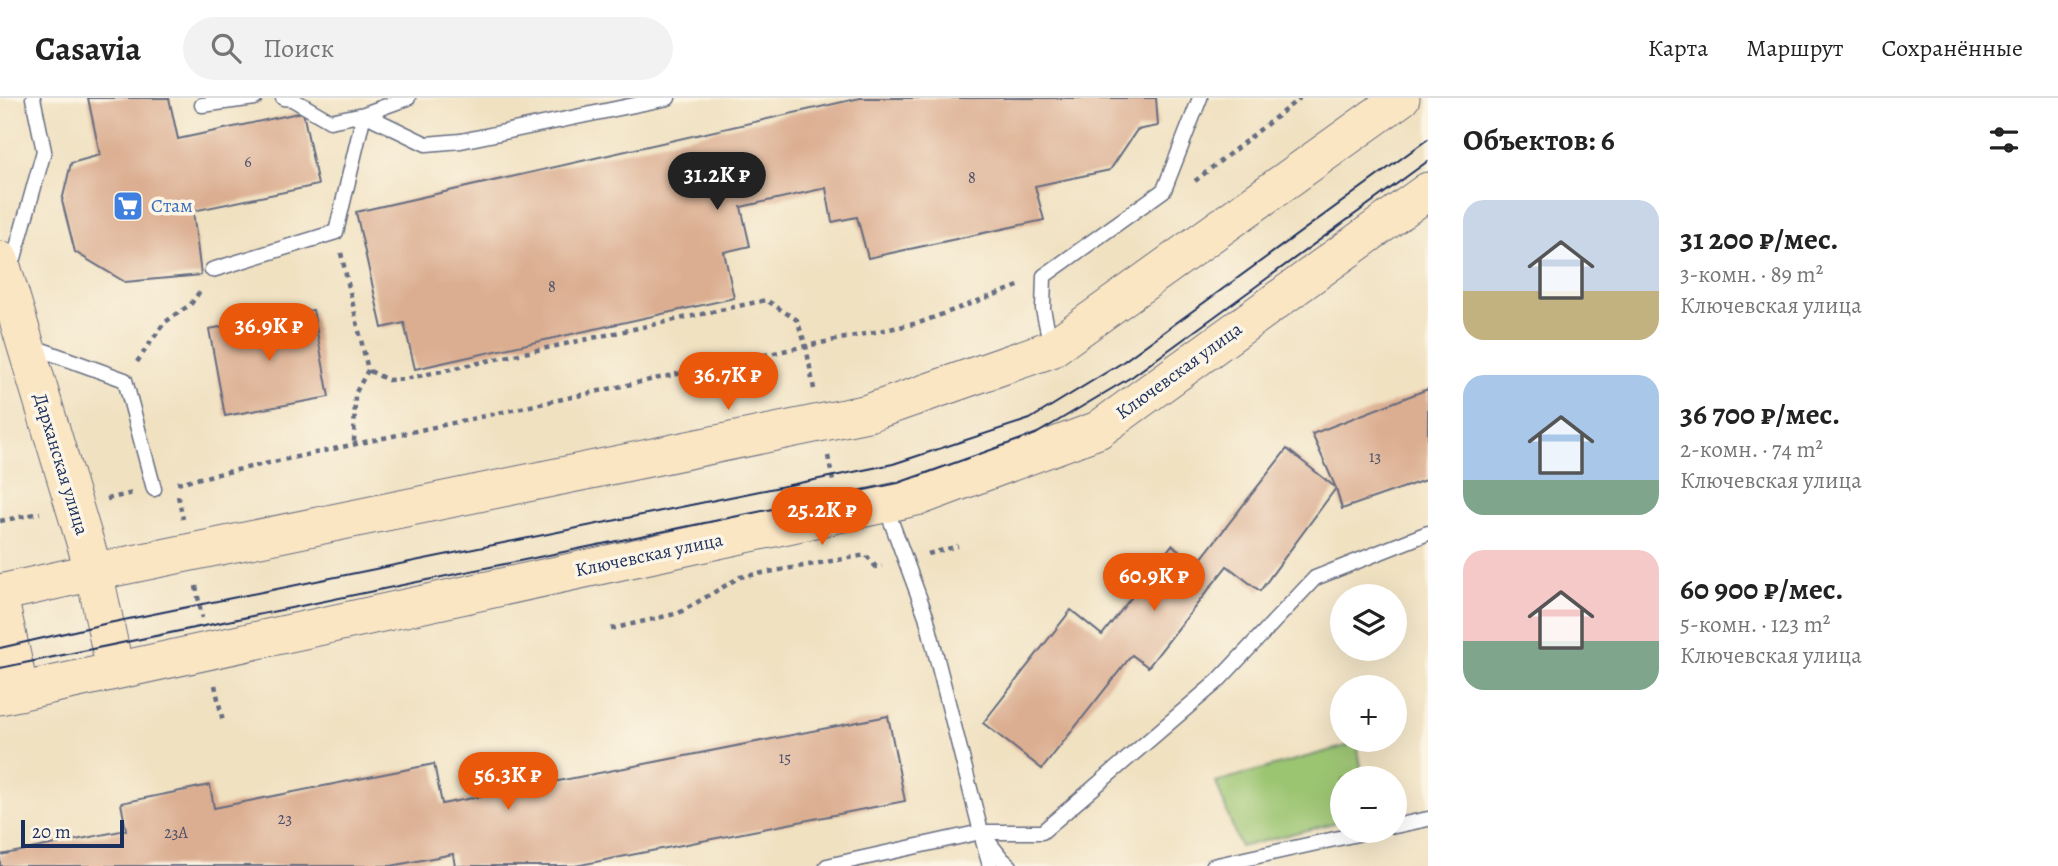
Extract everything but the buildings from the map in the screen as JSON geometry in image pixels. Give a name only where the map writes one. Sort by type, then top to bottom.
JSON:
[{"type":"main road","points":[[0,593],[868,413],[1051,349],[1401,98]]},
{"type":"main road","name":"Ключевская улица","points":[[10,694],[921,496],[1098,430],[1428,191]]},
{"type":"main road","name":"Дарханская улица","points":[[3,271],[94,572],[115,670]]},
{"type":"main road","points":[[0,601],[10,694]]},
{"type":"lane","points":[[3,271],[44,151],[33,98]]},
{"type":"lane","points":[[202,105],[255,98]]},
{"type":"lane","points":[[283,98],[292,99],[330,121],[364,114],[408,98]]},
{"type":"lane","points":[[364,114],[426,144],[461,141],[668,98]]},
{"type":"lane","points":[[1051,349],[1043,309],[1044,276],[1164,190],[1200,98]]},
{"type":"lane","points":[[212,270],[336,232],[364,114]]},
{"type":"lane","points":[[25,344],[125,380],[154,489]]},
{"type":"lane","points":[[885,504],[926,616],[990,866]]},
{"type":"lane","points":[[827,866],[981,832],[1042,832],[1218,681],[1315,578],[1428,533]]},
{"type":"lane","points":[[1407,823],[1428,819]]},
{"type":"lane","points":[[981,832],[1010,866]]},
{"type":"lane","points":[[1213,866],[1330,840]]},
{"type":"path","points":[[1164,190],[1191,184],[1300,98]]},
{"type":"path","points":[[336,232],[368,370],[355,394],[354,444]]},
{"type":"path","points":[[125,380],[164,323],[191,304],[212,270]]},
{"type":"path","points":[[222,722],[176,483],[806,346],[797,320],[766,300],[405,379],[388,380],[368,370]]},
{"type":"path","points":[[611,629],[679,613],[740,577],[866,555],[876,567],[958,546]]},
{"type":"green space","points":[[1330,750],[1358,752],[1361,766],[1330,766],[1330,824],[1240,847],[1216,782]]},
{"type":"tram line","points":[[0,648],[104,624],[893,464],[1030,419],[1120,364],[1428,139]]},
{"type":"tram line","points":[[0,668],[898,483],[1036,434],[1133,376],[1428,161]]},
{"type":"place","name":"Стам","points":[[128,206]]}]
